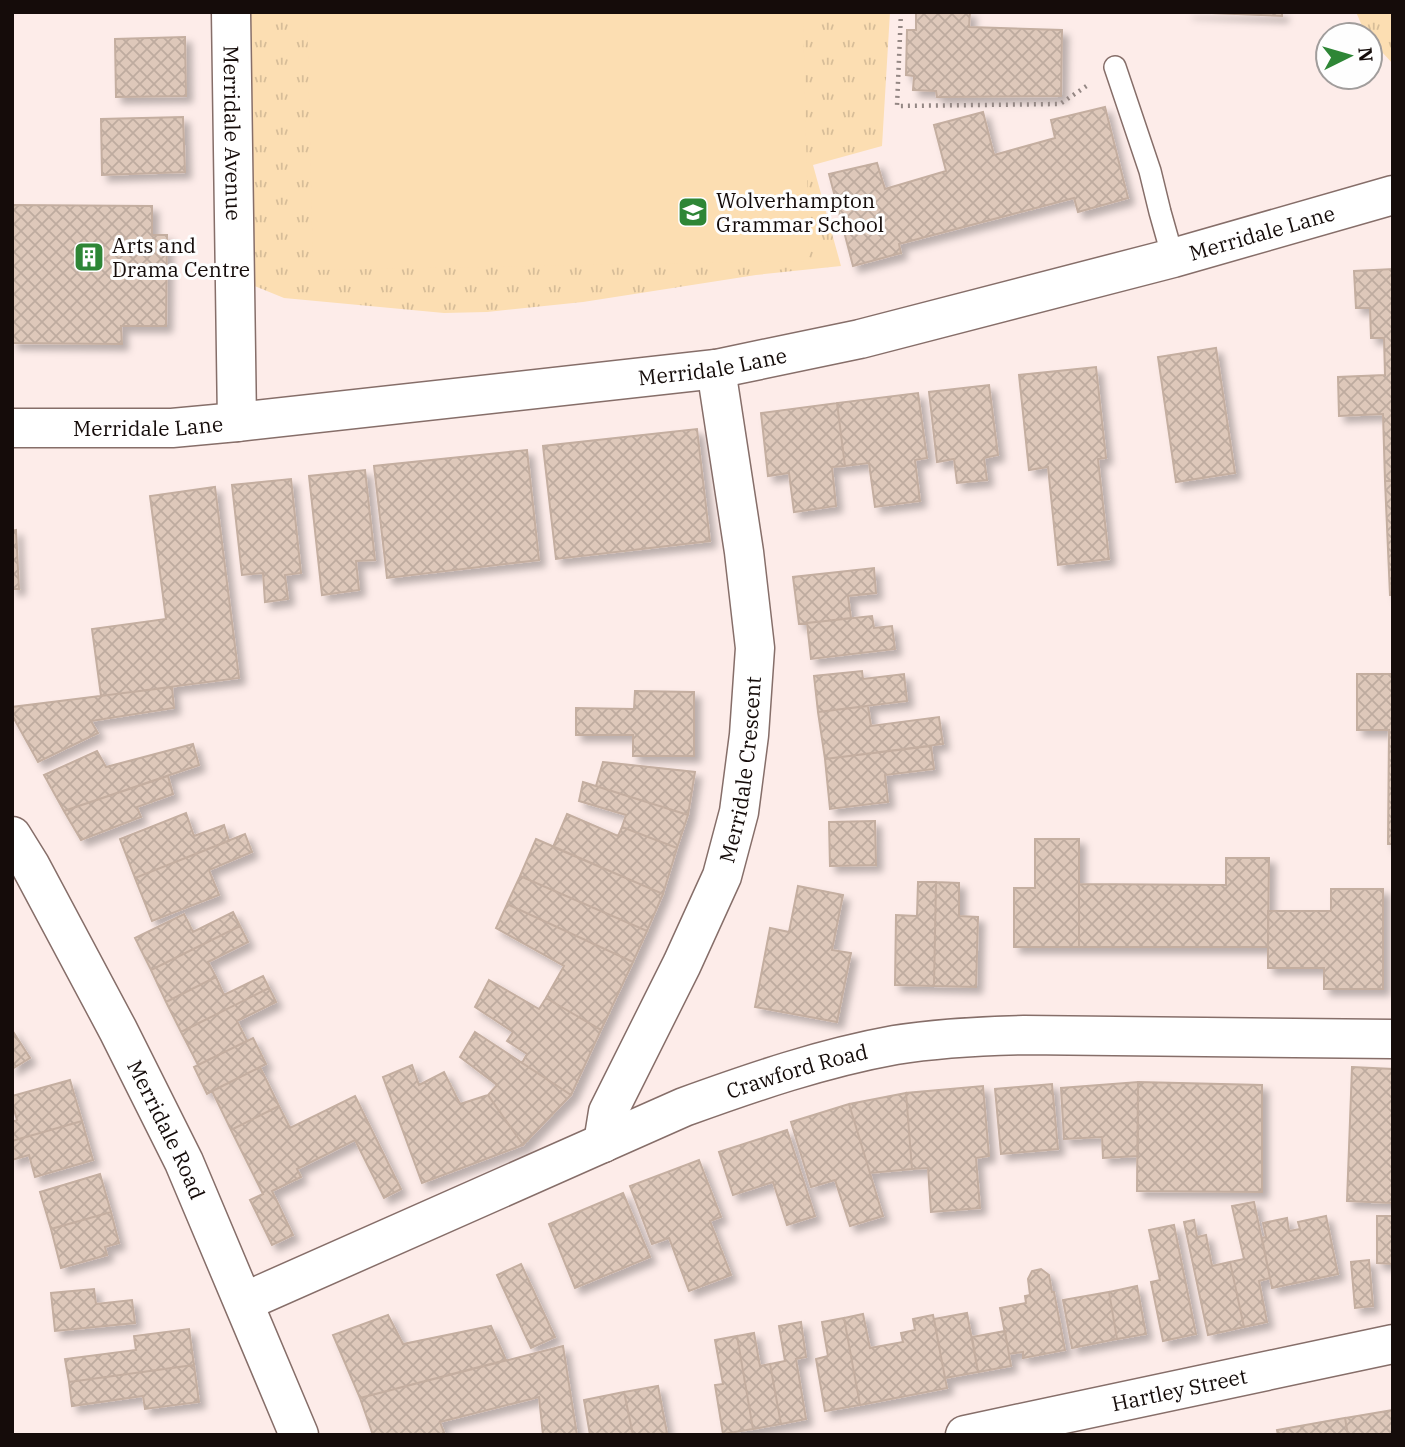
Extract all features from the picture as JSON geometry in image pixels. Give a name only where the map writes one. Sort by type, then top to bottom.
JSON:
[{"type":"street","name":"Merridale Avenue","points":[[231,12],[237,422]]},
{"type":"street","name":"Merridale Lane","points":[[12,428],[172,428],[716,369],[860,339],[1173,258],[1393,195]]},
{"type":"street","name":"Merridale Crescent","points":[[603,1143],[607,1112],[682,964],[722,876],[739,812],[749,735],[755,648],[744,552],[716,369]]},
{"type":"street","name":"Merridale Road","points":[[12,836],[111,1018],[184,1162],[299,1435]]},
{"type":"street","name":"Crawford Road","points":[[244,1302],[684,1107],[757,1081],[840,1057],[898,1045],[1024,1035],[1393,1039]]},
{"type":"street","name":"Hartley Street","points":[[965,1435],[1393,1344]]},
{"type":"lane","points":[[1115,67],[1150,171],[1173,258]]},
{"type":"path","points":[[901,12],[897,106],[1060,104],[1115,67]]},
{"type":"green space","points":[[248,12],[890,12],[882,146],[813,165],[841,266],[756,275],[583,302],[487,312],[444,313],[284,298],[252,285]]},
{"type":"green space","points":[[307,12],[803,12],[809,261],[313,270]]},
{"type":"green space","points":[[1356,12],[1393,12],[1393,64],[1384,54],[1384,21],[1360,21]]},
{"type":"building","points":[[916,12],[970,12],[969,27],[1062,30],[1061,96],[937,97],[936,91],[913,90],[914,76],[906,75],[907,30],[916,30]]},
{"type":"building","points":[[1186,12],[1282,12],[1282,16]]},
{"type":"building","points":[[185,37],[186,96],[116,97],[115,39]]},
{"type":"building","points":[[1105,107],[1128,198],[1078,212],[1074,198],[899,244],[901,253],[853,266],[829,174],[877,163],[885,189],[946,171],[934,125],[983,112],[994,155],[1055,138],[1051,120]]},
{"type":"building","points":[[183,117],[185,172],[102,175],[101,119]]},
{"type":"building","name":"Arts and Drama Centre","points":[[12,205],[152,206],[152,235],[167,235],[166,326],[121,326],[122,344],[12,343]]},
{"type":"building","points":[[1393,269],[1393,481],[1385,481],[1383,414],[1339,416],[1338,377],[1385,375],[1384,338],[1371,338],[1370,308],[1356,308],[1354,271]]},
{"type":"building","points":[[1216,348],[1235,473],[1176,482],[1158,357]]},
{"type":"building","points":[[1096,367],[1106,458],[1098,459],[1109,559],[1058,565],[1048,467],[1029,470],[1019,375]]},
{"type":"building","points":[[989,385],[998,455],[984,458],[987,480],[957,483],[954,459],[937,462],[929,392]]},
{"type":"building","points":[[918,393],[927,458],[915,460],[920,501],[875,507],[869,463],[845,466],[837,403]]},
{"type":"building","points":[[837,403],[845,466],[832,467],[836,506],[794,512],[789,473],[768,476],[761,413]]},
{"type":"building","points":[[697,429],[710,541],[556,559],[543,446]]},
{"type":"building","points":[[527,450],[539,560],[387,578],[374,466]]},
{"type":"building","points":[[365,470],[375,560],[356,561],[359,590],[322,595],[309,476]]},
{"type":"building","points":[[291,479],[301,573],[285,575],[288,599],[265,602],[263,573],[242,575],[232,485]]},
{"type":"building","points":[[1385,481],[1393,481],[1393,595],[1390,595]]},
{"type":"building","points":[[215,487],[239,678],[101,696],[92,629],[166,619],[150,496]]},
{"type":"building","points":[[16,530],[19,589],[12,589],[12,531]]},
{"type":"building","points":[[874,568],[876,593],[848,596],[851,618],[799,624],[793,577]]},
{"type":"building","points":[[872,616],[874,628],[892,626],[895,649],[811,659],[807,623]]},
{"type":"building","points":[[862,671],[863,679],[904,674],[907,701],[818,712],[814,676]]},
{"type":"building","points":[[1357,674],[1393,674],[1393,844],[1388,844],[1389,730],[1357,730]]},
{"type":"building","points":[[172,687],[174,708],[91,721],[98,733],[38,762],[12,715],[12,707]]},
{"type":"building","points":[[635,691],[694,692],[694,756],[633,756],[633,735],[576,735],[576,708],[634,709]]},
{"type":"building","points":[[868,706],[871,726],[939,717],[943,744],[825,759],[818,712]]},
{"type":"building","points":[[193,744],[199,765],[64,811],[44,775],[97,751],[106,767]]},
{"type":"building","points":[[931,746],[934,769],[885,775],[888,802],[830,809],[825,759]]},
{"type":"building","points":[[603,762],[695,772],[688,815],[596,786]]},
{"type":"building","points":[[168,776],[173,794],[137,807],[141,817],[81,840],[64,811]]},
{"type":"building","points":[[583,782],[688,815],[677,848],[622,827],[626,815],[579,801]]},
{"type":"building","points":[[186,813],[194,836],[224,825],[229,841],[135,878],[120,839]]},
{"type":"building","points":[[567,814],[618,836],[622,827],[677,848],[663,894],[553,847]]},
{"type":"building","points":[[875,821],[876,865],[830,866],[829,822]]},
{"type":"building","points":[[245,834],[252,852],[209,870],[219,895],[152,921],[135,878]]},
{"type":"building","points":[[536,839],[663,894],[647,931],[520,876]]},
{"type":"building","points":[[1035,839],[1079,839],[1079,947],[1014,947],[1014,888],[1035,888]]},
{"type":"building","points":[[1226,858],[1269,858],[1268,947],[1079,947],[1079,884],[1226,885]]},
{"type":"building","points":[[520,876],[647,931],[633,962],[507,904]]},
{"type":"building","points":[[918,882],[936,882],[934,986],[895,985],[896,915],[917,916]]},
{"type":"building","points":[[936,882],[959,883],[959,916],[978,917],[976,987],[934,986]]},
{"type":"building","points":[[798,886],[843,895],[832,950],[851,953],[837,1022],[755,1007],[770,928],[789,932]]},
{"type":"building","points":[[1331,889],[1383,889],[1383,989],[1324,989],[1324,968],[1268,968],[1268,911],[1331,911]]},
{"type":"building","points":[[507,904],[633,962],[601,1030],[546,998],[564,966],[496,928]]},
{"type":"building","points":[[233,912],[240,926],[151,970],[135,938],[184,914],[193,932]]},
{"type":"building","points":[[240,926],[248,942],[208,962],[216,977],[166,1002],[151,970]]},
{"type":"building","points":[[263,976],[269,988],[181,1032],[166,1002],[216,977],[224,995]]},
{"type":"building","points":[[489,980],[539,1009],[546,998],[601,1030],[571,1095],[522,1063],[527,1054],[507,1041],[513,1032],[475,1007]]},
{"type":"building","points":[[269,988],[276,1002],[237,1021],[247,1041],[198,1065],[181,1032]]},
{"type":"building","points":[[12,1030],[30,1058],[12,1069]]},
{"type":"building","points":[[475,1032],[571,1095],[523,1145],[488,1095],[497,1085],[460,1057]]},
{"type":"building","points":[[253,1038],[266,1064],[207,1094],[194,1067]]},
{"type":"building","points":[[412,1065],[419,1085],[444,1072],[460,1104],[488,1095],[523,1145],[422,1183],[383,1077]]},
{"type":"building","points":[[260,1067],[279,1106],[231,1130],[212,1091]]},
{"type":"building","points":[[1352,1067],[1393,1069],[1393,1203],[1347,1201]]},
{"type":"building","points":[[70,1080],[82,1121],[12,1141],[12,1122],[17,1120],[12,1096]]},
{"type":"building","points":[[1138,1082],[1262,1085],[1262,1192],[1137,1191]]},
{"type":"building","points":[[1138,1082],[1138,1156],[1103,1158],[1102,1137],[1064,1139],[1061,1088]]},
{"type":"building","points":[[1052,1084],[1058,1149],[1001,1154],[995,1089]]},
{"type":"building","points":[[983,1086],[989,1156],[976,1158],[980,1208],[931,1212],[928,1168],[912,1169],[906,1093]]},
{"type":"building","points":[[906,1093],[912,1169],[870,1173],[849,1104]]},
{"type":"building","points":[[355,1096],[401,1189],[384,1198],[355,1140],[297,1169],[301,1177],[272,1191],[293,1235],[272,1245],[250,1200],[263,1194],[231,1130],[279,1106],[290,1128]]},
{"type":"building","points":[[849,1104],[883,1216],[850,1226],[835,1180],[811,1187],[791,1122]]},
{"type":"building","points":[[82,1121],[93,1160],[35,1177],[29,1155],[12,1160],[12,1141]]},
{"type":"building","points":[[787,1130],[815,1216],[787,1225],[773,1182],[733,1195],[719,1152]]},
{"type":"building","points":[[699,1160],[721,1217],[710,1221],[731,1275],[689,1291],[669,1238],[652,1244],[630,1186]]},
{"type":"building","points":[[100,1174],[111,1212],[51,1229],[40,1192]]},
{"type":"building","points":[[623,1193],[650,1257],[575,1288],[549,1224]]},
{"type":"building","points":[[1254,1202],[1270,1278],[1259,1281],[1267,1322],[1244,1327],[1230,1262],[1244,1259],[1232,1206]]},
{"type":"building","points":[[111,1212],[119,1243],[105,1247],[107,1255],[61,1268],[51,1229]]},
{"type":"building","points":[[1326,1216],[1338,1274],[1272,1288],[1262,1238],[1266,1237],[1263,1223],[1287,1218],[1289,1231],[1300,1229],[1298,1222]]},
{"type":"building","points":[[1377,1216],[1393,1216],[1393,1264],[1377,1263]]},
{"type":"building","points":[[1194,1220],[1197,1237],[1206,1235],[1212,1266],[1230,1262],[1244,1327],[1208,1335],[1184,1222]]},
{"type":"building","points":[[1174,1225],[1196,1334],[1163,1341],[1151,1282],[1160,1280],[1149,1230]]},
{"type":"building","points":[[1369,1260],[1373,1306],[1355,1308],[1351,1262]]},
{"type":"building","points":[[521,1264],[555,1337],[531,1348],[497,1275]]},
{"type":"building","points":[[1041,1269],[1049,1275],[1065,1350],[1023,1358],[1023,1352],[1009,1354],[1000,1308],[1026,1303],[1025,1296],[1030,1295],[1028,1279],[1032,1271]]},
{"type":"building","points":[[1137,1286],[1146,1334],[1117,1339],[1109,1292]]},
{"type":"building","points":[[94,1289],[96,1304],[132,1300],[135,1323],[55,1331],[51,1293]]},
{"type":"building","points":[[1109,1292],[1117,1339],[1072,1348],[1063,1300]]},
{"type":"building","points":[[967,1313],[978,1372],[945,1378],[934,1319]]},
{"type":"building","points":[[863,1314],[870,1348],[903,1342],[901,1333],[915,1330],[913,1319],[933,1315],[947,1388],[860,1405],[844,1318]]},
{"type":"building","points":[[388,1315],[403,1344],[491,1326],[506,1360],[360,1398],[333,1335]]},
{"type":"building","points":[[844,1318],[860,1405],[825,1411],[816,1359],[828,1356],[822,1322]]},
{"type":"building","points":[[801,1322],[806,1357],[796,1359],[806,1419],[781,1424],[770,1364],[785,1361],[779,1326]]},
{"type":"building","points":[[189,1329],[194,1365],[69,1382],[65,1359],[136,1350],[134,1336]]},
{"type":"building","points":[[1005,1331],[1011,1366],[978,1372],[972,1337]]},
{"type":"building","points":[[754,1333],[760,1366],[770,1364],[781,1424],[753,1429],[737,1336]]},
{"type":"building","points":[[737,1336],[753,1429],[723,1434],[715,1385],[723,1384],[715,1340]]},
{"type":"building","points":[[563,1346],[577,1435],[543,1435],[539,1397],[440,1422],[445,1435],[373,1435],[360,1398]]},
{"type":"building","points":[[194,1365],[199,1402],[145,1409],[143,1396],[72,1406],[69,1382]]},
{"type":"building","points":[[658,1386],[667,1433],[633,1435],[624,1392]]},
{"type":"building","points":[[624,1392],[633,1435],[590,1435],[584,1400]]},
{"type":"building","points":[[1393,1410],[1393,1435],[1348,1435],[1345,1418]]},
{"type":"building","points":[[1345,1418],[1348,1435],[1278,1435],[1277,1430]]},
{"type":"place","name":"Wolverhampton Grammar School","points":[[693,212]]},
{"type":"place","name":"Arts and Drama Centre","points":[[89,257]]}]
